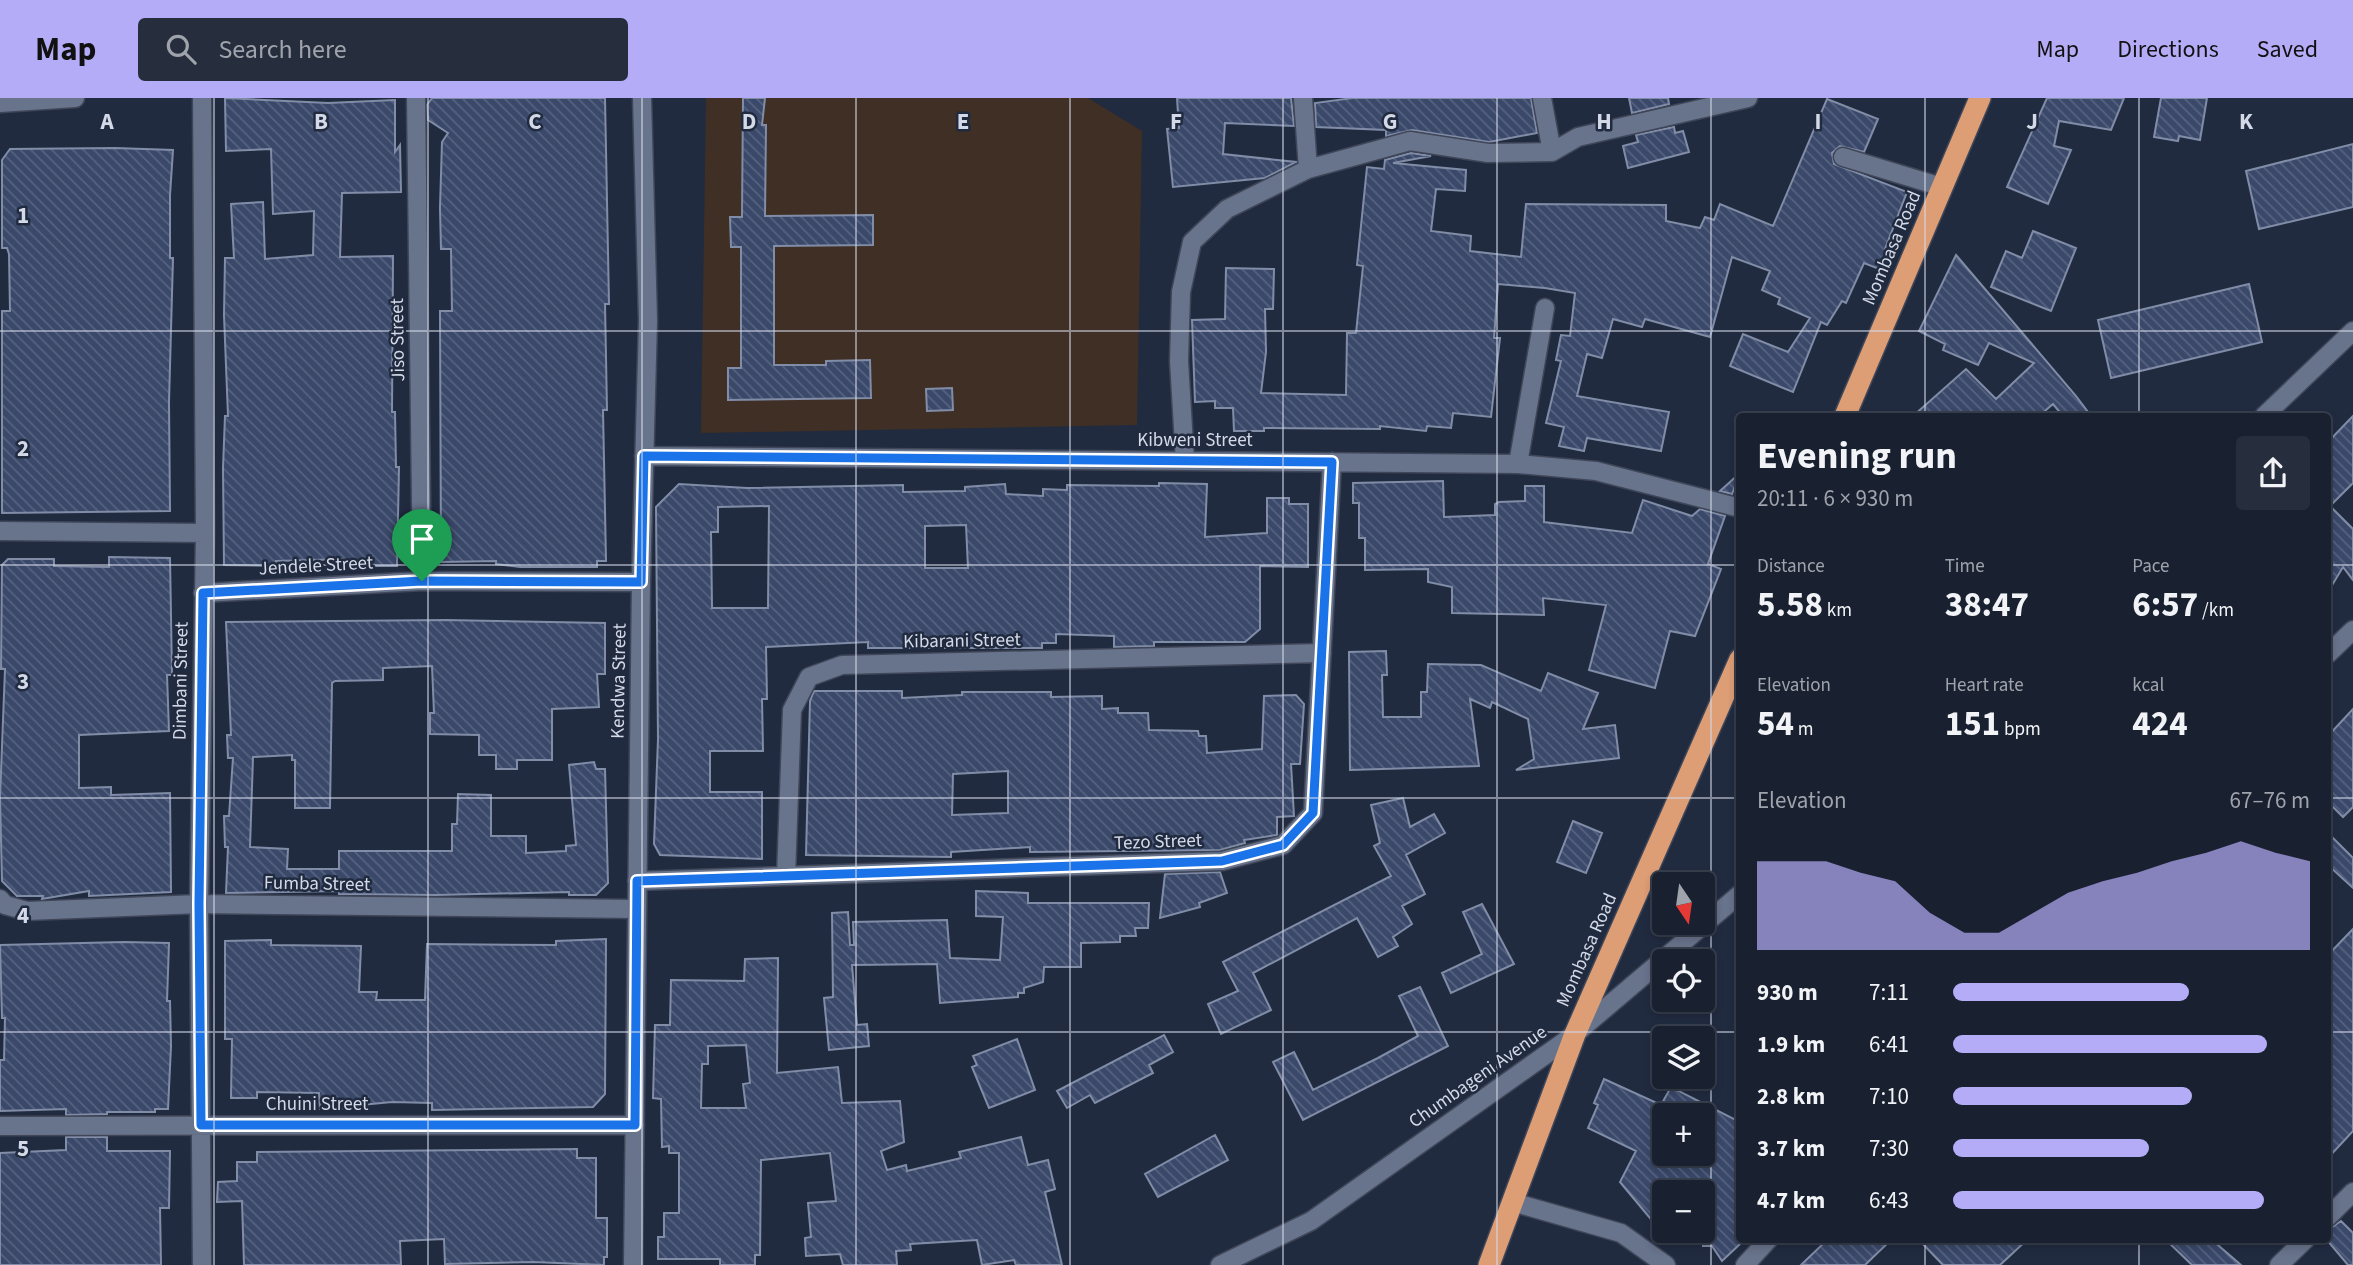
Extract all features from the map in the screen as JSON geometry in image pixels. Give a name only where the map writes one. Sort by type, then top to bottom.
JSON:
[{"type":"highway","name":"Mombasa Road","points":[[1846,413],[1980,98]]},
{"type":"highway","name":"Mombasa Road","points":[[1489,1265],[1575,1034],[1736,668]]},
{"type":"street","points":[[0,103],[75,98]]},
{"type":"street","name":"Dimbani Street","points":[[202,98],[205,533],[199,904],[202,1265]]},
{"type":"street","name":"Jiso Street","points":[[416,98],[422,581]]},
{"type":"street","name":"Kendwa Street","points":[[633,1265],[641,582],[648,320],[642,98]]},
{"type":"street","points":[[1303,98],[1308,169]]},
{"type":"street","points":[[1542,98],[1552,152]]},
{"type":"street","points":[[1185,461],[1179,361],[1181,292],[1192,242],[1227,209],[1308,169],[1410,141],[1488,153],[1552,152],[1578,137],[1748,98]]},
{"type":"street","points":[[1843,157],[1942,187]]},
{"type":"street","points":[[1518,464],[1545,308]]},
{"type":"street","points":[[2267,413],[2353,331]]},
{"type":"street","name":"Kibweni Street","points":[[644,456],[1518,464],[1596,471],[1736,507]]},
{"type":"street","name":"Tezo Street","points":[[637,881],[1222,861],[1283,845],[1313,813],[1332,462]]},
{"type":"street","points":[[0,531],[205,533]]},
{"type":"street","name":"Jendele Street","points":[[203,593],[422,581],[641,582]]},
{"type":"street","points":[[2331,651],[2353,630]]},
{"type":"street","name":"Kibarani Street","points":[[786,876],[792,710],[809,677],[842,665],[1322,653]]},
{"type":"street","name":"Chumbageni Avenue","points":[[1220,1265],[1311,1221],[1575,1034],[1736,897]]},
{"type":"street","name":"Fumba Street","points":[[0,899],[5,905],[27,911],[199,904],[637,909]]},
{"type":"street","name":"Chuini Street","points":[[0,1126],[635,1125]]},
{"type":"street","points":[[2331,1214],[2353,1192]]},
{"type":"street","points":[[1512,1202],[1621,1233],[1666,1265]]},
{"type":"street","points":[[1745,1265],[1765,1243]]},
{"type":"street","points":[[2279,1265],[2302,1243]]},
{"type":"shaded area","points":[[706,98],[1088,98],[1142,131],[1137,425],[701,433]]},
{"type":"building","points":[[225,98],[328,103],[395,100],[395,152],[400,145],[401,192],[342,193],[340,257],[393,256],[392,412],[395,412],[396,467],[399,467],[397,566],[347,566],[347,559],[276,561],[276,566],[224,565],[223,468],[225,416],[228,416],[225,258],[234,258],[231,204],[263,202],[265,259],[313,255],[314,211],[273,214],[271,149],[226,151]]},
{"type":"building","points":[[432,98],[605,98],[609,304],[605,304],[607,410],[603,410],[606,561],[597,561],[597,567],[520,567],[496,564],[496,561],[441,562],[440,311],[452,311],[451,249],[441,249],[442,142],[448,133],[428,120],[427,105]]},
{"type":"building","points":[[743,98],[765,98],[762,125],[766,125],[765,216],[873,215],[873,245],[774,246],[774,365],[826,365],[826,361],[870,360],[871,398],[728,400],[728,368],[741,368],[741,247],[731,247],[730,217],[742,217]]},
{"type":"building","points":[[1177,98],[1291,98],[1294,126],[1225,123],[1223,154],[1296,162],[1265,178],[1173,187],[1167,129],[1179,128]]},
{"type":"building","points":[[1353,98],[1531,98],[1537,133],[1489,142],[1412,130],[1386,136],[1386,130],[1316,127],[1315,103]]},
{"type":"building","points":[[1629,98],[1668,98],[1669,104],[1632,113]]},
{"type":"building","points":[[2047,98],[2124,98],[2111,130],[2059,121],[2054,146],[2071,150],[2048,204],[2007,187]]},
{"type":"building","points":[[2161,98],[2207,98],[2200,140],[2179,136],[2178,141],[2154,137]]},
{"type":"building","points":[[1827,99],[1878,119],[1864,152],[1840,146],[1832,153],[1834,164],[1907,192],[1885,249],[1895,253],[1887,272],[1864,263],[1846,303],[1842,301],[1827,325],[1821,322],[1793,392],[1730,366],[1743,334],[1788,352],[1810,318],[1778,304],[1780,298],[1762,290],[1770,271],[1732,257],[1710,337],[1645,319],[1642,327],[1613,319],[1602,358],[1587,354],[1577,396],[1669,412],[1661,451],[1587,438],[1584,451],[1559,446],[1564,427],[1546,423],[1561,361],[1556,360],[1561,335],[1570,336],[1575,293],[1545,288],[1498,284],[1494,338],[1500,338],[1491,417],[1453,413],[1451,428],[1427,426],[1426,431],[1380,426],[1380,429],[1264,428],[1264,431],[1234,431],[1233,408],[1215,408],[1215,401],[1195,402],[1192,320],[1225,319],[1226,268],[1274,269],[1273,309],[1265,309],[1266,352],[1261,393],[1346,395],[1347,333],[1356,333],[1363,266],[1357,265],[1367,167],[1384,169],[1385,160],[1411,153],[1431,156],[1393,163],[1466,170],[1465,191],[1436,189],[1431,231],[1471,236],[1470,251],[1521,257],[1526,204],[1666,205],[1666,221],[1700,228],[1705,217],[1714,220],[1720,204],[1773,226]]},
{"type":"building","points":[[1674,127],[1675,133],[1683,131],[1689,152],[1628,168],[1623,146],[1638,142],[1636,135]]},
{"type":"building","points":[[2353,144],[2353,207],[2259,229],[2246,171]]},
{"type":"building","points":[[10,149],[173,150],[170,195],[170,258],[173,258],[169,402],[170,511],[2,513],[2,311],[10,311],[9,254],[7,248],[2,248],[2,160]]},
{"type":"building","points":[[2033,231],[2076,248],[2051,311],[1991,287],[2006,251],[2022,258]]},
{"type":"building","points":[[1956,255],[2089,413],[2060,413],[2053,404],[2042,413],[1916,413],[1966,369],[1996,399],[2034,363],[1989,343],[1978,365],[1943,350],[1945,344],[1919,331]]},
{"type":"building","points":[[2249,284],[2262,342],[2111,378],[2098,320]]},
{"type":"building","points":[[952,388],[953,410],[927,411],[926,389]]},
{"type":"building","points":[[2353,416],[2353,483],[2331,505],[2331,439]]},
{"type":"building","points":[[1736,477],[1732,494],[1720,491]]},
{"type":"building","points":[[1443,481],[1444,517],[1495,515],[1495,504],[1499,502],[1525,501],[1525,486],[1544,486],[1544,522],[1632,533],[1643,500],[1692,516],[1700,509],[1725,516],[1708,564],[1721,569],[1695,636],[1670,631],[1655,688],[1589,670],[1606,605],[1543,598],[1544,615],[1452,613],[1452,587],[1428,582],[1428,569],[1365,570],[1365,538],[1359,538],[1359,503],[1353,503],[1353,483]]},
{"type":"building","points":[[1159,483],[1207,484],[1205,537],[1267,533],[1267,498],[1289,498],[1289,504],[1308,504],[1308,567],[1260,566],[1260,629],[1245,642],[1154,642],[1154,646],[1114,647],[1114,636],[1056,634],[1056,643],[1042,643],[1042,648],[868,648],[868,642],[766,647],[767,699],[762,699],[763,751],[710,751],[710,792],[762,792],[762,859],[660,855],[654,844],[658,739],[656,507],[679,484],[747,488],[903,485],[903,492],[965,491],[965,487],[1005,484],[1006,494],[1043,496],[1043,489],[1067,490],[1067,485],[1159,486]],"holes":[[[769,506],[768,608],[712,608],[711,532],[718,532],[718,507]],[[966,525],[968,568],[925,568],[925,526]]]},
{"type":"building","points":[[2331,507],[2353,529],[2353,580],[2343,567],[2331,587]]},
{"type":"building","points":[[109,557],[170,558],[172,675],[167,675],[169,731],[79,735],[79,788],[111,787],[111,795],[170,793],[171,892],[89,896],[89,891],[42,899],[43,896],[17,896],[2,881],[0,798],[5,669],[1,669],[2,565],[8,559],[54,559],[54,566],[109,567]]},
{"type":"building","points":[[446,620],[605,623],[605,674],[597,674],[599,707],[552,709],[552,760],[517,760],[517,769],[496,769],[496,755],[479,755],[479,735],[430,734],[430,713],[434,713],[432,666],[383,668],[383,680],[335,681],[332,683],[330,808],[295,808],[295,760],[292,760],[292,755],[253,757],[250,847],[288,849],[287,869],[339,869],[339,851],[452,851],[452,824],[457,824],[458,794],[491,795],[491,836],[526,836],[526,853],[566,851],[566,846],[576,845],[569,765],[594,762],[596,769],[605,769],[608,883],[596,895],[569,895],[569,892],[436,895],[339,894],[339,891],[226,893],[228,847],[225,847],[224,816],[229,816],[233,758],[228,758],[227,735],[231,735],[226,622]]},
{"type":"building","points":[[1386,651],[1387,675],[1382,675],[1383,717],[1421,717],[1421,692],[1427,692],[1428,664],[1481,665],[1541,691],[1548,673],[1598,693],[1583,729],[1615,725],[1619,758],[1516,770],[1534,759],[1528,719],[1492,702],[1490,708],[1470,699],[1479,766],[1350,770],[1349,652]]},
{"type":"building","points":[[814,691],[902,691],[902,698],[962,695],[962,692],[1051,692],[1051,697],[1102,696],[1102,709],[1118,708],[1118,713],[1148,713],[1149,730],[1198,731],[1199,736],[1206,736],[1207,753],[1262,749],[1264,696],[1296,695],[1304,704],[1300,764],[1291,764],[1294,816],[1277,817],[1277,835],[1244,840],[1245,843],[1220,850],[1030,852],[1030,847],[951,852],[951,857],[806,855],[810,701]],"holes":[[[1008,771],[1008,813],[952,815],[953,774]]]},
{"type":"building","points":[[2353,709],[2353,807],[2343,817],[2331,805],[2331,733]]},
{"type":"building","points":[[1403,798],[1410,827],[1434,814],[1445,833],[1406,855],[1425,894],[1402,906],[1412,924],[1393,937],[1398,946],[1378,957],[1357,918],[1253,973],[1271,1010],[1221,1034],[1208,1004],[1238,991],[1223,962],[1391,876],[1374,846],[1380,843],[1371,805]]},
{"type":"building","points":[[1573,821],[1602,833],[1586,873],[1557,862]]},
{"type":"building","points":[[2331,836],[2353,858],[2353,888],[2331,868]]},
{"type":"building","points":[[1220,872],[1227,893],[1199,903],[1200,907],[1160,918],[1165,874]]},
{"type":"building","points":[[976,891],[1028,893],[1028,903],[1149,903],[1148,928],[1135,928],[1136,936],[1120,936],[1120,942],[1081,943],[1081,967],[1044,967],[1043,982],[1024,988],[1024,993],[1018,993],[1018,997],[940,1003],[937,964],[852,965],[857,1025],[867,1024],[869,1046],[829,1050],[824,998],[833,997],[832,913],[848,912],[850,945],[854,945],[853,922],[947,920],[950,958],[1000,960],[1003,917],[976,916]]},
{"type":"building","points":[[1482,904],[1514,964],[1451,993],[1442,973],[1482,954],[1463,912]]},
{"type":"building","points":[[2353,929],[2353,1131],[2331,1155],[2331,952]]},
{"type":"building","points":[[606,939],[605,1094],[593,1107],[432,1110],[432,1103],[392,1102],[361,1105],[361,1108],[320,1109],[319,1093],[257,1092],[257,1098],[231,1098],[232,1039],[225,1039],[225,941],[271,940],[271,945],[361,946],[359,992],[377,992],[376,1000],[425,1000],[427,944],[556,945],[556,941]]},
{"type":"building","points":[[169,943],[167,1001],[170,1001],[171,1046],[168,1109],[155,1109],[155,1112],[66,1115],[66,1109],[0,1111],[0,1060],[4,1060],[5,1018],[2,1018],[0,945]]},
{"type":"building","points":[[778,958],[777,1073],[838,1067],[842,1103],[900,1101],[904,1142],[881,1151],[887,1170],[906,1165],[907,1171],[961,1158],[959,1152],[1021,1137],[1028,1165],[1048,1160],[1055,1189],[1045,1192],[1062,1265],[1016,1265],[1014,1260],[982,1265],[977,1240],[910,1244],[911,1250],[896,1251],[897,1265],[843,1265],[840,1254],[806,1256],[805,1238],[811,1237],[808,1203],[836,1201],[830,1153],[761,1160],[760,1255],[755,1255],[755,1265],[720,1265],[720,1259],[658,1259],[658,1237],[664,1237],[664,1213],[679,1213],[679,1153],[669,1153],[669,1146],[662,1147],[661,1099],[653,1098],[655,1025],[670,1025],[671,980],[744,981],[745,959]],"holes":[[[746,1045],[750,1083],[743,1084],[746,1108],[701,1108],[702,1064],[708,1064],[708,1046]]]},
{"type":"building","points":[[1420,987],[1448,1046],[1303,1120],[1273,1062],[1294,1052],[1313,1090],[1378,1058],[1418,1036],[1399,996]]},
{"type":"building","points":[[1164,1035],[1173,1052],[1149,1065],[1153,1073],[1095,1103],[1090,1095],[1067,1108],[1057,1091]]},
{"type":"building","points":[[1017,1039],[1035,1090],[989,1108],[972,1067],[977,1065],[973,1056]]},
{"type":"building","points":[[1604,1079],[1657,1103],[1652,1103],[1652,1166],[1715,1166],[1715,1109],[1736,1120],[1736,1243],[1740,1244],[1722,1261],[1712,1246],[1703,1246],[1703,1243],[1715,1243],[1715,1180],[1652,1180],[1652,1221],[1620,1182],[1636,1151],[1588,1128],[1598,1105],[1594,1103]]},
{"type":"building","points":[[1670,1089],[1703,1103],[1662,1103]]},
{"type":"building","points":[[1215,1135],[1228,1160],[1158,1197],[1145,1174]]},
{"type":"building","points":[[66,1137],[107,1137],[107,1151],[170,1151],[169,1208],[160,1208],[161,1265],[0,1265],[0,1153],[66,1150]]},
{"type":"building","points":[[577,1149],[577,1158],[596,1158],[596,1218],[607,1218],[607,1257],[604,1257],[604,1265],[534,1262],[445,1264],[444,1239],[400,1241],[401,1265],[244,1265],[242,1201],[217,1202],[218,1182],[237,1181],[237,1162],[257,1162],[257,1152]]},
{"type":"building","points":[[2341,1221],[2353,1233],[2353,1265],[2348,1265],[2329,1243],[2331,1228]]},
{"type":"building","points":[[1824,1243],[1888,1243],[1865,1265],[1801,1265]]},
{"type":"building","points":[[1922,1243],[2024,1243],[2000,1265],[1943,1265]]},
{"type":"building","points":[[2169,1243],[2216,1243],[2241,1265],[2192,1265]]},
{"type":"route","points":[[644,456],[1332,462],[1313,813],[1283,845],[1222,861],[637,881],[635,1125],[201,1125],[199,904],[203,593],[422,581],[641,582],[644,456]]}]
